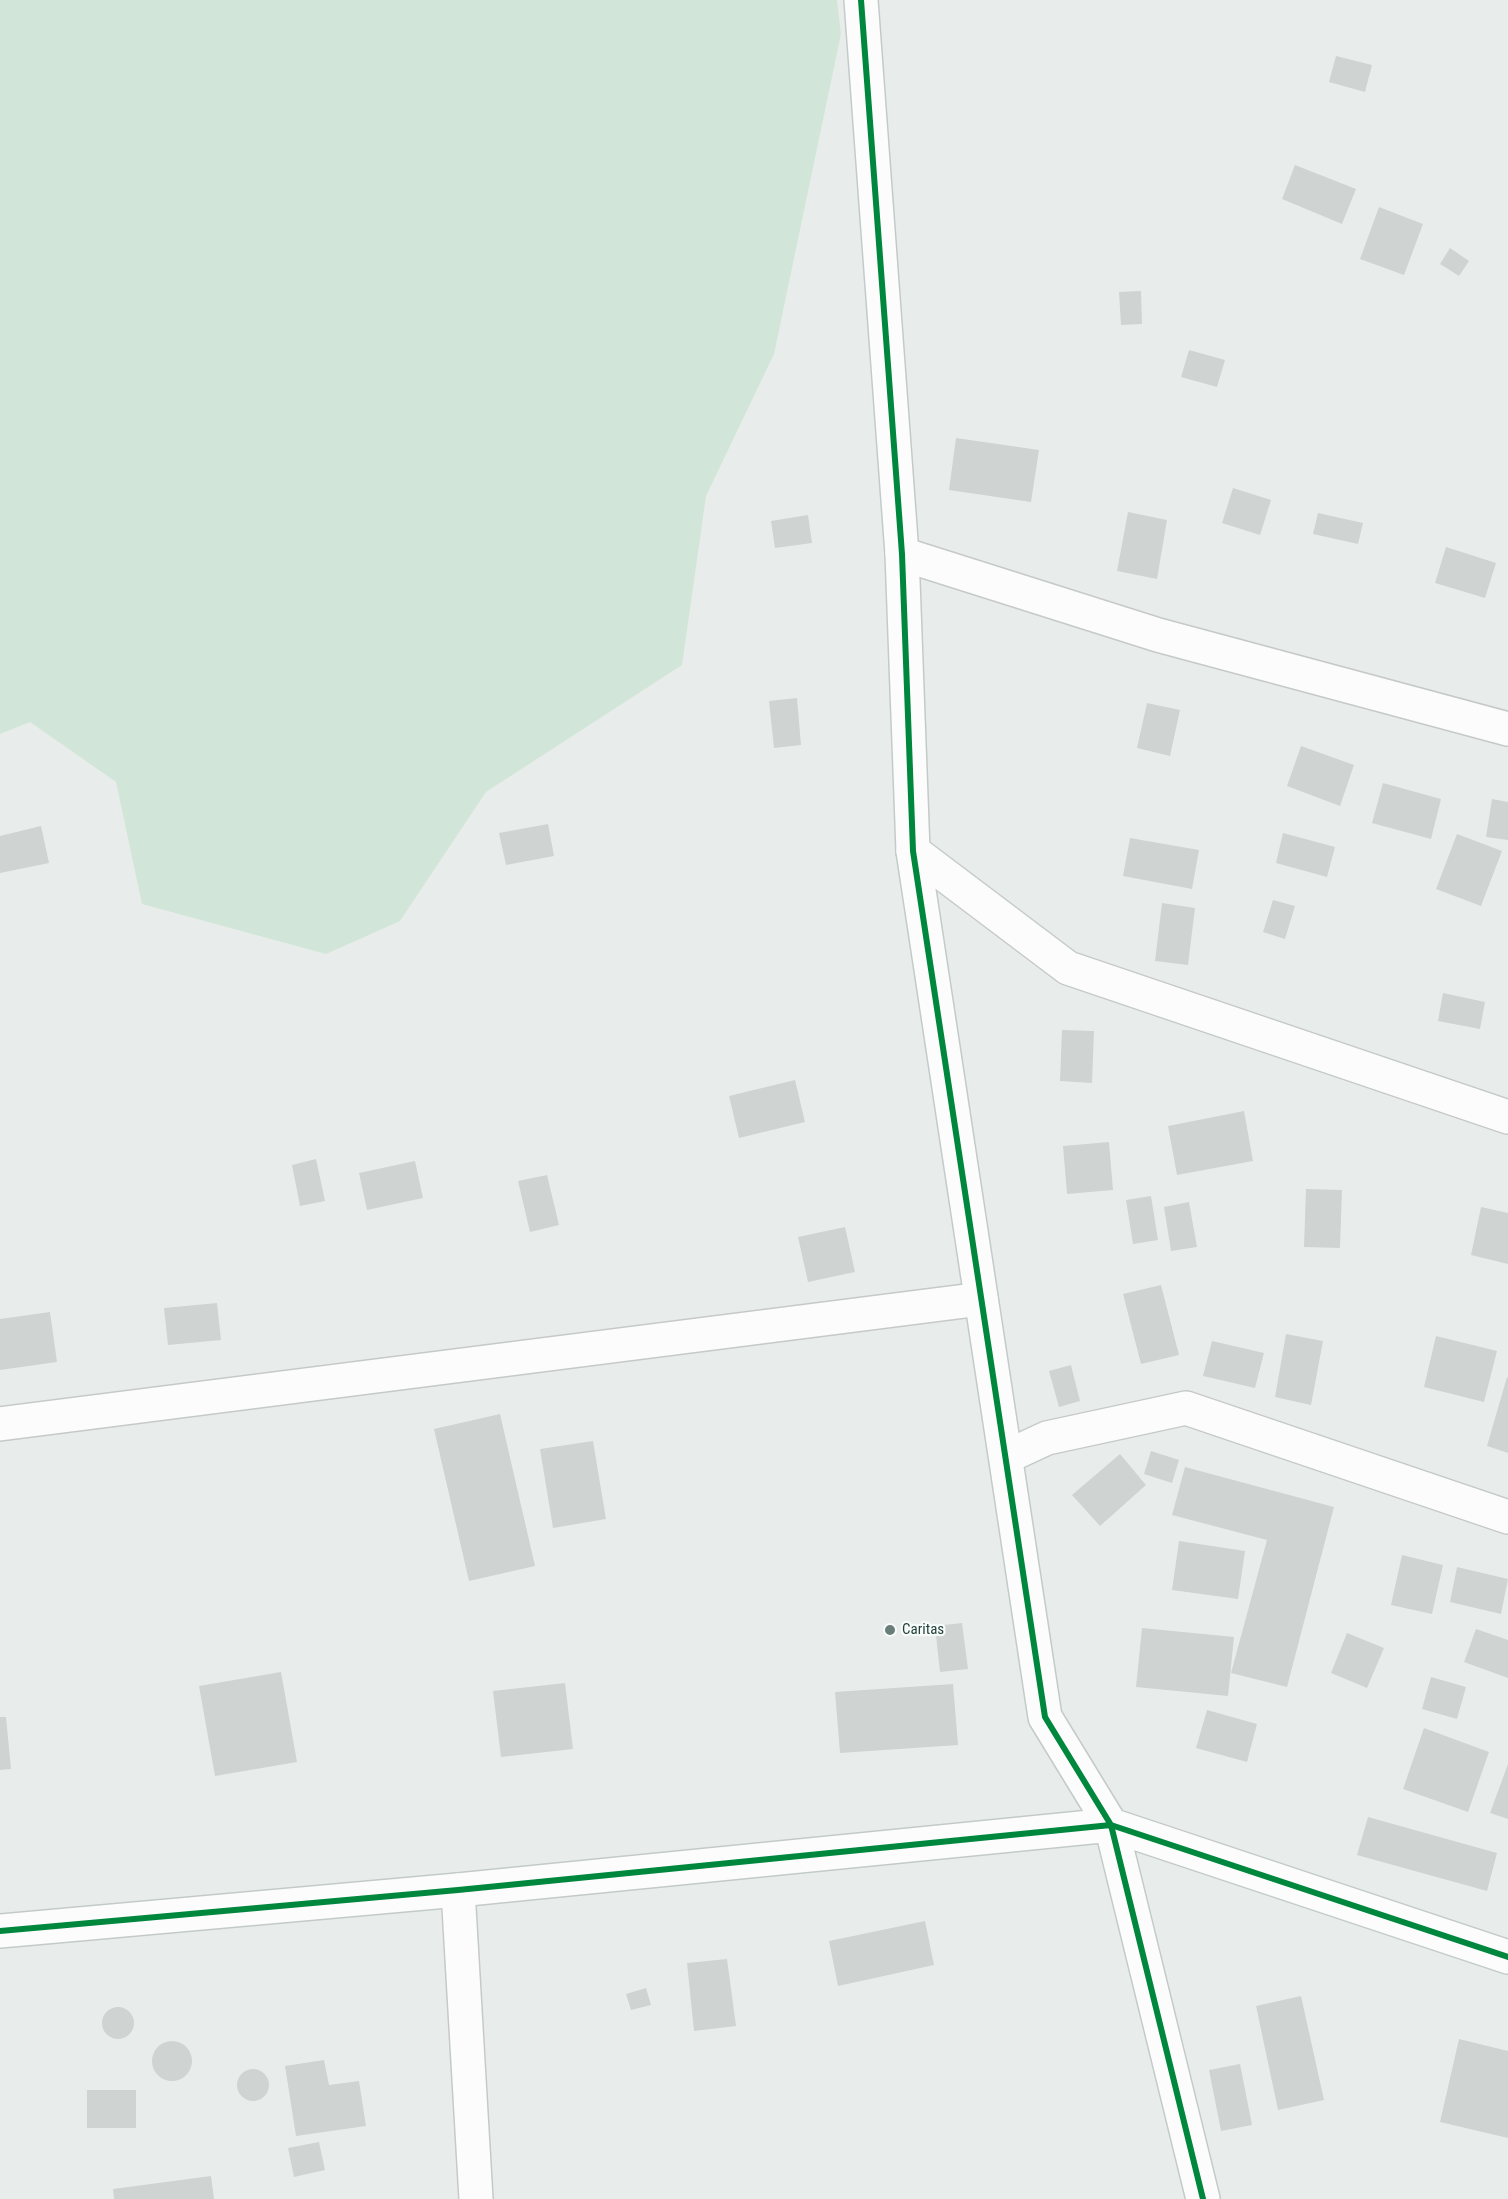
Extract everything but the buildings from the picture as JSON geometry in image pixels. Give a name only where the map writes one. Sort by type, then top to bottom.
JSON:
[{"type":"street","points":[[861,0],[902,554],[913,851],[1045,1717],[1111,1825],[1203,2199]]},
{"type":"street","points":[[902,554],[1158,635],[1508,729]]},
{"type":"street","points":[[913,851],[1068,968],[1508,1117]]},
{"type":"street","points":[[0,1424],[981,1299]]},
{"type":"street","points":[[1006,1457],[1047,1438],[1186,1408],[1508,1517]]},
{"type":"street","points":[[0,1931],[458,1890],[1111,1825],[1508,1957]]},
{"type":"street","points":[[458,1890],[476,2199]]},
{"type":"green space","points":[[0,0],[837,0],[841,34],[774,354],[706,496],[682,665],[486,792],[400,921],[326,954],[142,904],[116,782],[30,722],[0,734]]},
{"type":"cycle path","points":[[861,0],[902,554],[913,851],[1045,1717],[1111,1825],[1203,2199]]},
{"type":"cycle path","points":[[0,1931],[458,1890],[1111,1825],[1508,1957]]},
{"type":"place","name":"Caritas","points":[[890,1630]]}]
